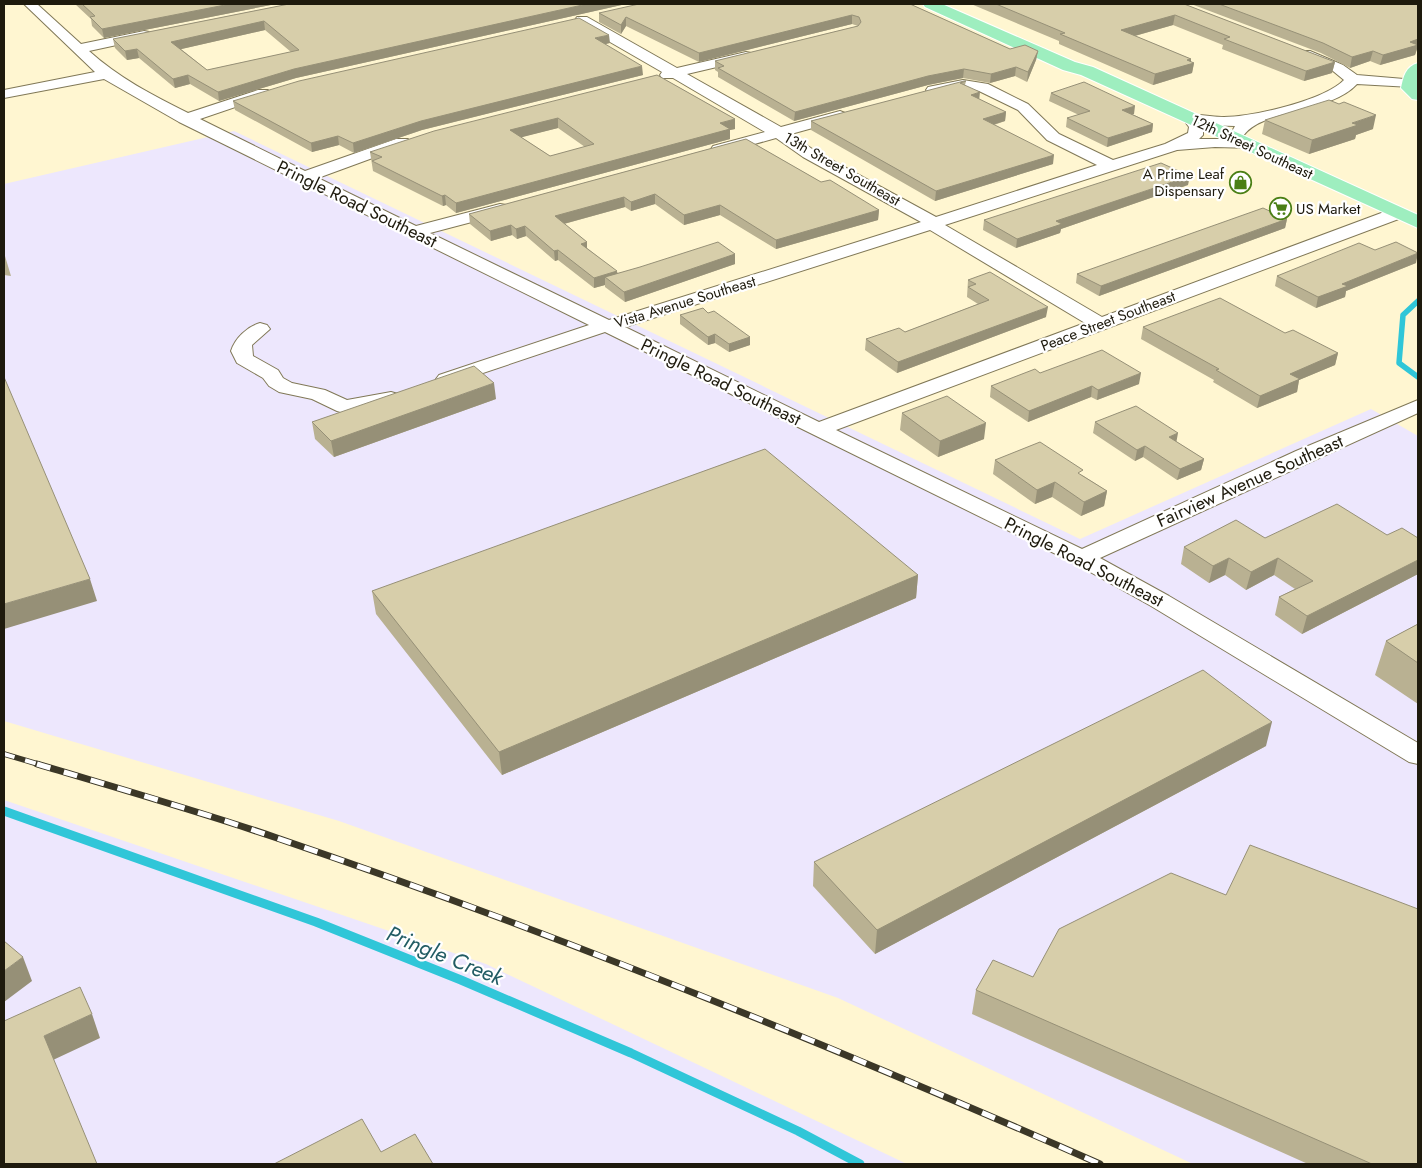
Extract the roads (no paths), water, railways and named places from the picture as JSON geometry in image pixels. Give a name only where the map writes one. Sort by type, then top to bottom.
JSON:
[{"type":"main road","name":"12th Street Southeast","points":[[930,4],[1069,66],[1087,71],[1418,222]]},
{"type":"main road","name":"12th Street Southeast","points":[[945,4],[1079,63],[1087,71]]},
{"type":"street","name":"Pringle Road Southeast","points":[[30,4],[106,74],[184,119],[1082,558],[1160,601],[1418,756]]},
{"type":"street","name":"13th Street Southeast","points":[[598,16],[576,20],[779,133],[809,154],[923,215],[943,232],[1100,324]]},
{"type":"street","points":[[77,49],[162,32]]},
{"type":"street","points":[[1289,48],[1338,68],[1354,80],[1416,82]]},
{"type":"street","points":[[655,78],[759,53]]},
{"type":"street","points":[[4,94],[106,74]]},
{"type":"street","points":[[1245,144],[1235,137],[1237,130],[1262,118],[1333,95],[1346,89],[1354,80]]},
{"type":"street","points":[[916,94],[963,84],[983,87],[1023,108],[1053,137],[1111,166]]},
{"type":"street","points":[[184,119],[280,88]]},
{"type":"street","points":[[702,154],[850,113]]},
{"type":"street","points":[[1191,119],[1232,122],[1262,118]]},
{"type":"street","points":[[1171,147],[1195,135],[1197,127],[1191,119]]},
{"type":"street","points":[[304,177],[413,139]]},
{"type":"street","points":[[1171,147],[1215,142],[1245,144]]},
{"type":"street","name":"Vista Avenue Southeast","points":[[432,384],[582,332],[1171,147]]},
{"type":"street","points":[[414,232],[520,204]]},
{"type":"street","name":"Peace Street Southeast","points":[[819,430],[1398,213]]},
{"type":"street","points":[[260,329],[243,343],[241,351],[244,359],[271,374],[276,382],[286,388],[318,394],[344,407],[375,403],[413,390]]},
{"type":"street","name":"Fairview Avenue Southeast","points":[[1082,558],[1418,406]]},
{"type":"waterway","points":[[1418,301],[1403,315],[1399,363],[1418,377]]},
{"type":"waterway","name":"Pringle Creek","points":[[4,811],[316,922],[461,980],[631,1053],[798,1131],[860,1164]]},
{"type":"railway","points":[[4,754],[41,765]]},
{"type":"railway","points":[[37,764],[247,828],[485,912],[795,1034],[1100,1164]]},
{"type":"place","name":"A Prime Leaf Dispensary","points":[[1240,183]]},
{"type":"place","name":"US Market","points":[[1280,209]]}]
